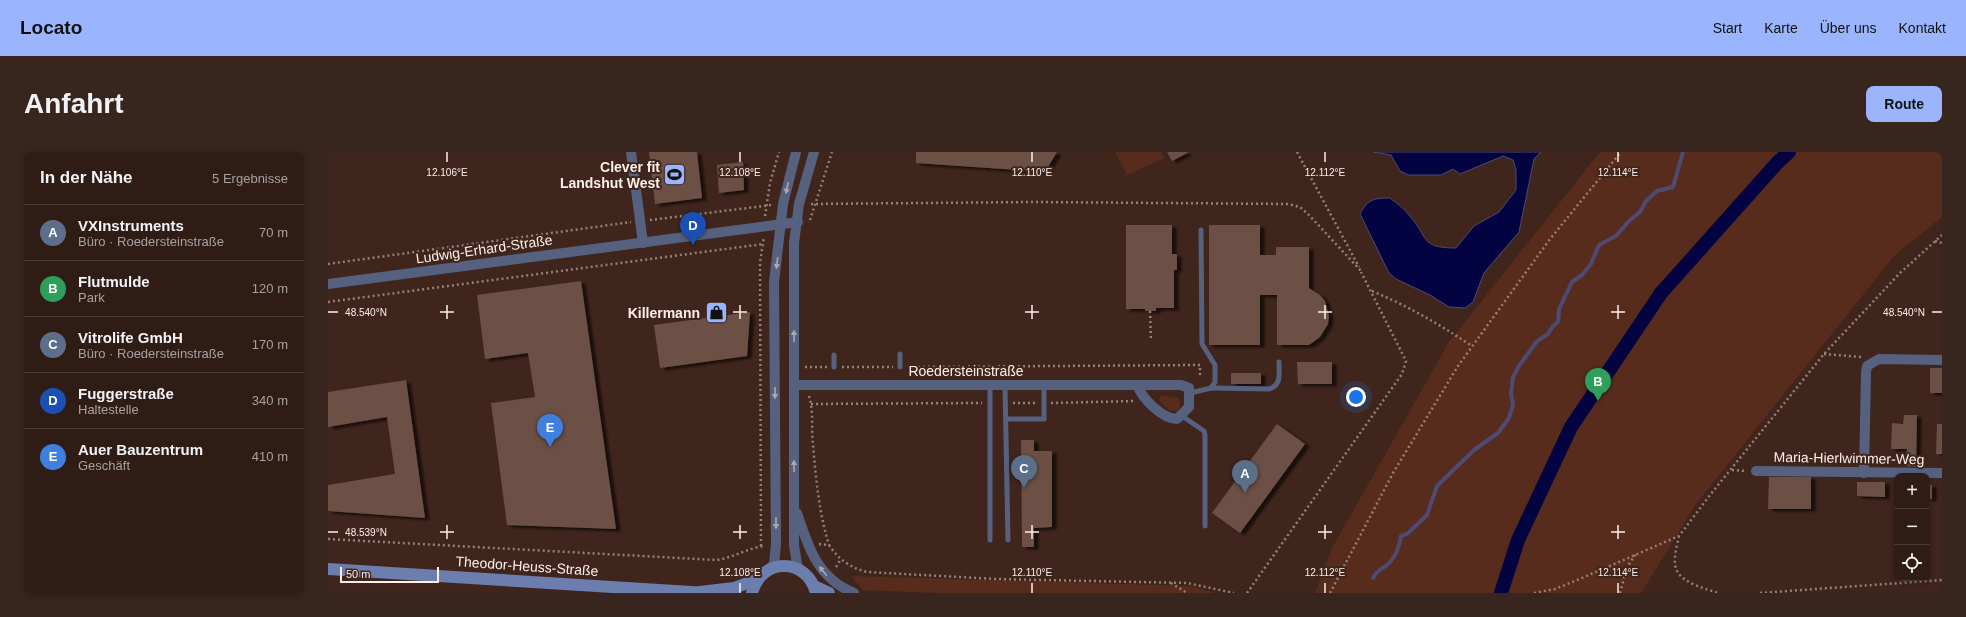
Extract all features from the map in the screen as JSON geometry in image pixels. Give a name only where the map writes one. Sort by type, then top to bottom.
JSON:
[{"type":"main road","points":[[769,569],[784,566],[799,569],[806,574],[815,590],[829,593]]},
{"type":"main road","name":"Theodor-Heuss-Straße","points":[[328,569],[703,592],[734,588],[758,579],[769,569]]},
{"type":"main road","name":"Theodor-Heuss-Straße","points":[[752,593],[758,579]]},
{"type":"street","points":[[631,152],[643,243]]},
{"type":"street","points":[[769,569],[774,564],[776,544],[774,282],[783,204],[796,152]]},
{"type":"street","points":[[799,569],[796,564],[794,545],[794,243],[800,204],[814,152]]},
{"type":"street","name":"Ludwig-Erhard-Straße","points":[[328,284],[798,222]]},
{"type":"street","points":[[1864,473],[1867,366],[1873,362],[1887,359],[1942,360]]},
{"type":"street","name":"Roedersteinstraße","points":[[794,385],[1181,385],[1189,388],[1190,393]]},
{"type":"street","points":[[1137,385],[1143,394],[1162,414],[1170,419],[1177,419],[1182,416],[1189,407],[1190,393]]},
{"type":"street","name":"Maria-Hierlwimmer-Weg","points":[[1756,471],[1942,473]]},
{"type":"street","points":[[795,505],[808,545],[818,565],[829,578],[854,593]]},
{"type":"lane","points":[[1201,230],[1202,344],[1215,365],[1215,382],[1211,388]]},
{"type":"lane","points":[[900,354],[900,367]]},
{"type":"lane","points":[[834,355],[834,367]]},
{"type":"lane","points":[[1190,393],[1211,388],[1269,389],[1275,387],[1278,383],[1279,362]]},
{"type":"lane","points":[[990,385],[990,540]]},
{"type":"lane","points":[[1005,385],[1007,419],[1008,540]]},
{"type":"lane","points":[[1007,419],[1044,419],[1044,385]]},
{"type":"lane","points":[[1182,416],[1204,431],[1205,526]]},
{"type":"path","points":[[761,546],[760,262],[766,206],[770,183],[779,152]]},
{"type":"path","points":[[808,225],[832,152]]},
{"type":"path","points":[[1247,593],[1402,374],[1406,361],[1362,272],[1297,152]]},
{"type":"path","points":[[1330,593],[1393,473],[1458,366],[1550,239],[1621,152]]},
{"type":"path","points":[[815,204],[1073,202],[1288,204],[1300,207],[1308,214],[1362,272]]},
{"type":"path","points":[[328,264],[641,221],[766,206]]},
{"type":"path","points":[[1534,593],[1555,589],[1679,536],[1710,495],[1824,354],[1900,273],[1942,235]]},
{"type":"path","points":[[1936,241],[1942,243]]},
{"type":"path","points":[[328,302],[763,244]]},
{"type":"path","points":[[1371,290],[1410,307],[1434,320],[1472,346]]},
{"type":"path","points":[[1150,311],[1151,341]]},
{"type":"path","points":[[1824,354],[1863,357],[1873,362]]},
{"type":"path","points":[[806,360],[806,385],[811,404],[812,444],[819,499],[829,546],[841,559],[858,570],[867,572],[996,579],[1187,583],[1234,593]]},
{"type":"path","points":[[806,367],[1200,365],[1200,378]]},
{"type":"path","points":[[1005,403],[1136,401],[1143,394]]},
{"type":"path","points":[[811,404],[990,403]]},
{"type":"path","points":[[1679,536],[1676,564],[1677,571],[1687,580],[1718,593]]},
{"type":"path","points":[[328,540],[716,560],[728,558],[761,546],[776,544]]},
{"type":"path","points":[[808,545],[829,546]]},
{"type":"path","points":[[1620,593],[1627,567],[1636,554]]},
{"type":"path","points":[[1760,593],[1942,580]]},
{"type":"path","points":[[1170,583],[1187,593]]},
{"type":"shaded area","points":[[1115,152],[1161,152],[1165,158],[1127,175]]},
{"type":"shaded area","points":[[1373,152],[1541,152],[1534,159],[1519,232],[1484,273],[1473,302],[1465,308],[1449,307],[1430,295],[1396,279],[1389,273],[1360,214],[1366,205],[1372,200],[1390,198],[1407,212],[1426,240],[1436,246],[1456,248],[1474,226],[1499,212],[1516,190],[1516,170],[1513,160],[1503,156],[1460,174],[1453,169],[1441,175],[1408,175],[1400,171],[1391,155]]},
{"type":"shaded area","points":[[1600,152],[1942,152],[1942,217],[1894,256],[1696,504],[1641,593],[1315,593],[1332,548],[1449,342]]},
{"type":"shaded area","points":[[1161,395],[1178,398],[1180,403],[1179,409],[1176,411],[1169,410],[1159,400]]},
{"type":"shaded area","points":[[851,576],[1191,586],[1215,593],[938,593],[863,590]]},
{"type":"building","name":"Clever fit Landshut West","points":[[649,152],[697,152],[702,198],[655,204]]},
{"type":"building","points":[[916,152],[1057,152],[1045,172],[916,163]]},
{"type":"building","points":[[1167,152],[1189,152],[1172,161]]},
{"type":"building","points":[[743,162],[744,190],[719,193],[717,165]]},
{"type":"building","points":[[1126,225],[1172,225],[1172,254],[1177,254],[1177,270],[1174,270],[1174,308],[1156,308],[1156,311],[1145,311],[1145,309],[1126,309]]},
{"type":"building","points":[[1209,225],[1260,225],[1260,255],[1276,255],[1276,247],[1309,247],[1309,288],[1320,295],[1325,301],[1329,316],[1328,324],[1320,337],[1309,345],[1277,345],[1277,295],[1260,295],[1260,345],[1209,345]]},
{"type":"building","points":[[581,281],[616,529],[507,525],[491,403],[535,397],[528,353],[485,359],[477,295]]},
{"type":"building","points":[[750,312],[747,356],[660,368],[654,325]]},
{"type":"building","points":[[1297,362],[1332,362],[1332,384],[1298,384]]},
{"type":"building","points":[[1930,368],[1942,368],[1942,393],[1930,393]]},
{"type":"building","points":[[1231,373],[1261,373],[1261,384],[1231,384]]},
{"type":"building","points":[[406,380],[425,518],[328,511],[328,485],[395,474],[387,417],[328,427],[328,392]]},
{"type":"building","points":[[1904,415],[1917,415],[1916,467],[1906,466],[1907,449],[1891,449],[1892,423],[1903,424]]},
{"type":"building","points":[[1277,424],[1305,444],[1240,533],[1212,513]]},
{"type":"building","points":[[1937,424],[1942,424],[1942,454],[1936,454]]},
{"type":"building","points":[[1021,440],[1034,440],[1034,451],[1052,451],[1052,527],[1034,528],[1034,547],[1022,547]]},
{"type":"building","points":[[1769,477],[1811,477],[1811,509],[1768,509]]},
{"type":"building","points":[[1857,482],[1885,482],[1885,497],[1857,496]]},
{"type":"building","points":[[1930,485],[1932,485],[1932,499],[1930,499]]},
{"type":"waterway","points":[[1373,578],[1395,555],[1400,544],[1401,536],[1407,534],[1427,515],[1437,486],[1474,450],[1498,433],[1509,418],[1513,405],[1511,393],[1513,377],[1537,341],[1548,334],[1553,326],[1558,322],[1559,309],[1572,282],[1582,275],[1591,264],[1599,245],[1616,236],[1629,221],[1640,212],[1646,201],[1657,191],[1673,187],[1683,152]]},
{"type":"waterway","points":[[1501,593],[1518,540],[1571,427],[1661,293],[1778,162],[1789,152]]},
{"type":"place","name":"Clever fit Landshut West","points":[[675,175]]},
{"type":"place","name":"Fuggerstraße","points":[[693,245]]},
{"type":"place","name":"Killermann","points":[[716,313]]},
{"type":"place","name":"Flutmulde","points":[[1598,401]]},
{"type":"place","name":"Auer Bauzentrum","points":[[550,447]]},
{"type":"place","name":"Vitrolife GmbH","points":[[1024,488]]},
{"type":"place","name":"VXInstruments","points":[[1245,493]]}]
